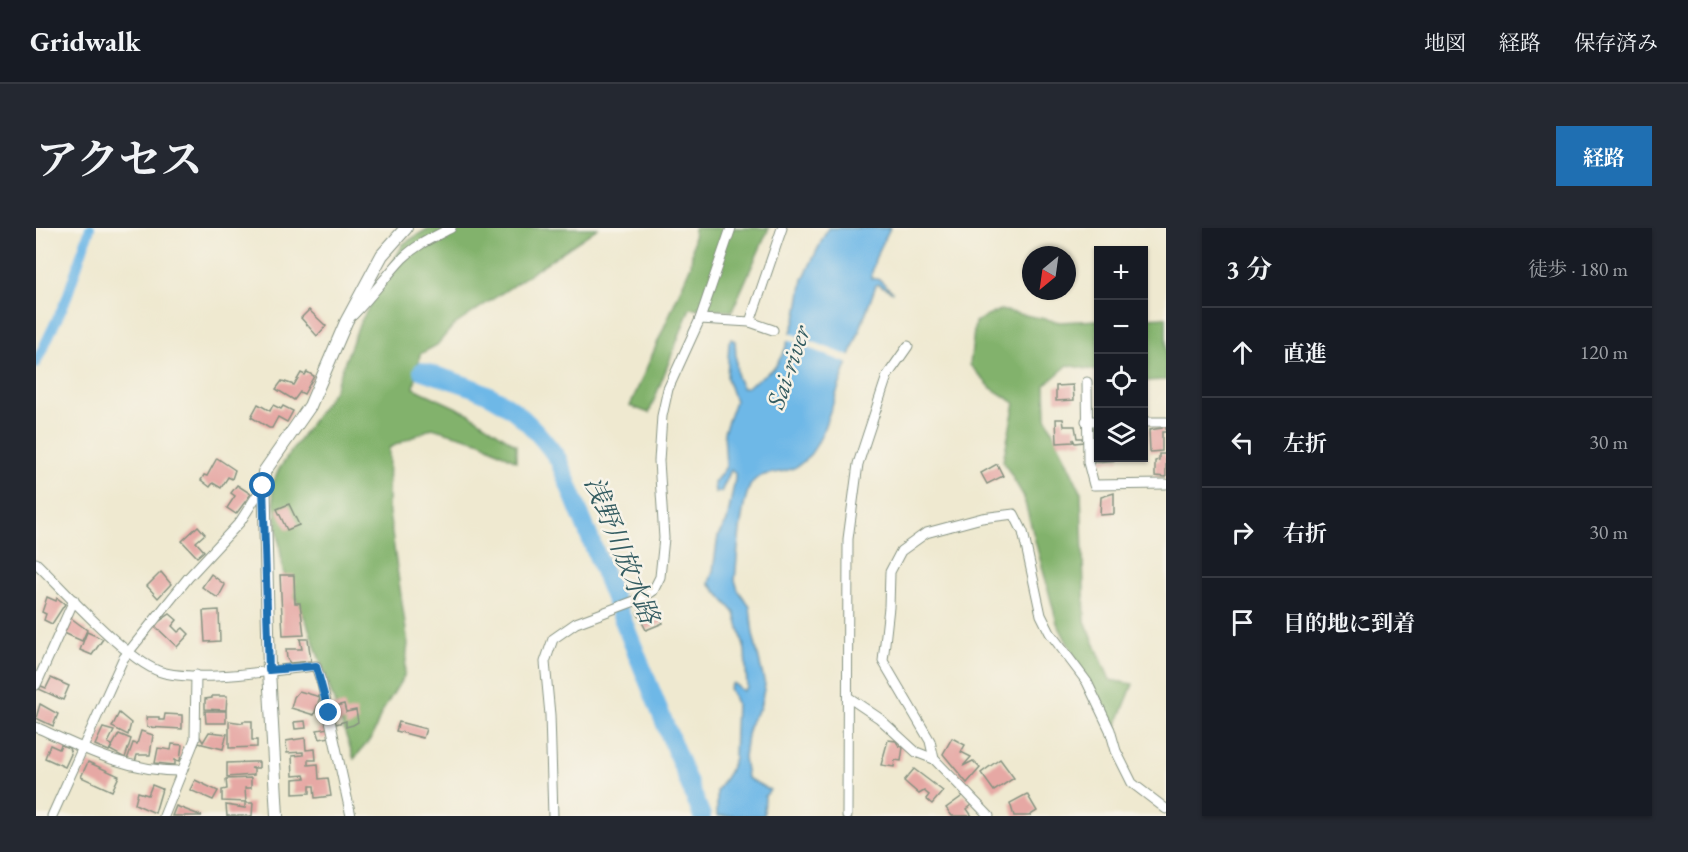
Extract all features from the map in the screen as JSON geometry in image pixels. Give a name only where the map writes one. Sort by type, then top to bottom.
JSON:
[{"type":"street","points":[[277,816],[269,670],[264,472],[310,406],[346,322],[382,255],[406,228]]},
{"type":"street","points":[[346,322],[376,292],[403,258],[426,240],[451,228]]},
{"type":"street","points":[[553,816],[550,715],[545,662],[553,639],[576,623],[640,599],[653,591],[660,577],[663,538],[659,461],[662,416],[668,389],[700,319],[731,228]]},
{"type":"street","points":[[750,322],[782,228]]},
{"type":"street","points":[[700,319],[750,322],[773,330]]},
{"type":"street","points":[[847,816],[848,539],[858,464],[887,376],[908,346]]},
{"type":"street","points":[[1086,382],[1088,462],[1094,485],[1166,484]]},
{"type":"street","points":[[1086,421],[1094,421]]},
{"type":"street","points":[[1148,422],[1166,422]]},
{"type":"street","points":[[52,816],[81,748],[129,651],[188,578],[240,522],[263,486]]},
{"type":"street","points":[[934,759],[930,741],[883,661],[890,572],[901,551],[926,533],[982,518],[1014,514],[1023,532],[1041,615],[1050,633],[1087,682],[1132,783],[1166,809]]},
{"type":"street","points":[[36,563],[129,651],[163,673],[196,675],[316,666],[351,816]]},
{"type":"street","points":[[36,685],[74,600]]},
{"type":"street","points":[[164,816],[195,739],[196,675]]},
{"type":"street","points":[[848,697],[879,718],[916,752],[934,759],[989,816]]},
{"type":"street","points":[[36,727],[126,766],[155,771],[182,771]]},
{"type":"green space","points":[[429,228],[598,228],[453,326],[437,345],[420,354],[414,388],[470,414],[516,445],[516,461],[481,442],[432,428],[389,448],[388,506],[408,644],[404,676],[382,712],[372,737],[354,759],[307,623],[283,571],[272,485],[279,469],[334,390],[359,325],[403,244]]},
{"type":"green space","points":[[694,228],[769,228],[732,311],[690,308],[649,413],[630,406],[691,265]]},
{"type":"green space","points":[[1000,310],[1060,322],[1094,320],[1094,370],[1068,365],[1045,385],[1046,417],[1081,492],[1085,621],[1110,680],[1133,684],[1114,732],[1057,623],[1023,495],[1003,461],[1015,403],[991,388],[970,365],[975,322]]},
{"type":"green space","points":[[1166,317],[1166,380],[1148,381],[1148,318]]},
{"type":"water","name":"Sai-river","points":[[828,228],[890,228],[875,259],[871,278],[880,280],[893,292],[876,285],[821,436],[812,452],[803,462],[793,468],[758,477],[748,490],[740,530],[735,580],[738,590],[750,607],[753,634],[765,685],[760,708],[751,720],[744,757],[747,778],[770,790],[765,796],[764,816],[717,816],[717,791],[729,772],[734,758],[736,703],[729,688],[733,683],[743,691],[747,687],[745,650],[735,613],[709,583],[718,536],[727,521],[735,479],[735,473],[731,470],[721,492],[715,493],[714,483],[726,467],[724,432],[735,401],[727,378],[729,342],[731,339],[735,341],[737,377],[742,388],[747,387],[775,367],[784,352],[797,315],[803,279]]},
{"type":"pier","points":[[788,332],[852,357],[849,364],[785,339]]},
{"type":"building","points":[[309,310],[326,326],[317,336],[301,318]]},
{"type":"building","points":[[307,372],[314,376],[304,394],[300,392],[294,400],[276,389],[282,381],[294,385],[301,373],[305,375]]},
{"type":"building","points":[[1073,385],[1074,400],[1056,401],[1056,386]]},
{"type":"building","points":[[258,404],[270,411],[273,405],[281,409],[283,406],[293,411],[287,422],[278,417],[272,428],[269,428],[251,417]]},
{"type":"building","points":[[1056,419],[1063,419],[1064,426],[1075,426],[1077,438],[1082,438],[1083,442],[1075,443],[1073,439],[1073,442],[1057,443]]},
{"type":"building","points":[[1162,425],[1166,425],[1166,432],[1162,432],[1162,451],[1150,452],[1149,430],[1162,428]]},
{"type":"building","points":[[1159,454],[1166,454],[1166,477],[1155,476],[1155,461],[1159,460]]},
{"type":"building","points":[[217,458],[235,470],[232,479],[228,477],[221,488],[213,483],[210,487],[201,480],[204,475],[207,476]]},
{"type":"building","points":[[997,464],[1003,476],[987,484],[981,473]]},
{"type":"building","points":[[237,485],[251,494],[236,514],[227,508],[235,496],[231,493]]},
{"type":"building","points":[[1114,493],[1114,514],[1100,515],[1101,497]]},
{"type":"building","points":[[289,504],[299,525],[287,530],[277,509]]},
{"type":"building","points":[[198,526],[205,534],[196,542],[204,551],[197,557],[182,541]]},
{"type":"building","points":[[161,572],[171,584],[158,598],[147,586]]},
{"type":"building","points":[[211,574],[225,585],[218,598],[202,587]]},
{"type":"building","points":[[280,575],[294,575],[295,603],[300,603],[304,635],[283,636]]},
{"type":"building","points":[[47,597],[56,601],[57,598],[65,604],[52,624],[44,620],[46,614],[42,612]]},
{"type":"building","points":[[655,604],[663,623],[646,630],[637,612]]},
{"type":"building","points":[[219,610],[220,641],[205,642],[203,611]]},
{"type":"building","points":[[170,614],[177,620],[172,626],[178,632],[183,628],[189,634],[177,647],[154,625]]},
{"type":"building","points":[[71,618],[87,630],[82,641],[64,633]]},
{"type":"building","points":[[87,632],[103,639],[92,655],[80,650]]},
{"type":"building","points":[[300,639],[308,639],[311,661],[290,663],[286,649],[302,649]]},
{"type":"building","points":[[51,678],[69,686],[63,700],[39,689],[41,686],[46,688]]},
{"type":"building","points":[[299,691],[320,697],[314,715],[291,708],[294,697]]},
{"type":"building","points":[[212,696],[227,696],[226,710],[205,709],[205,699],[212,698]]},
{"type":"building","points":[[40,704],[58,714],[53,726],[36,718]]},
{"type":"building","points":[[344,704],[346,712],[356,710],[358,722],[346,727],[346,721],[336,724],[332,707]]},
{"type":"building","points":[[205,711],[226,711],[226,723],[206,723]]},
{"type":"building","points":[[119,713],[131,723],[128,735],[112,727]]},
{"type":"building","points":[[165,714],[182,715],[182,729],[147,727],[146,717],[159,717],[159,720],[164,720]]},
{"type":"building","points":[[229,721],[243,723],[243,721],[252,721],[252,740],[257,740],[257,747],[229,748]]},
{"type":"building","points":[[305,721],[306,728],[295,729],[294,722]]},
{"type":"building","points":[[399,722],[426,729],[423,738],[396,731]]},
{"type":"building","points":[[103,728],[114,731],[108,743],[112,745],[109,751],[95,745]]},
{"type":"building","points":[[328,728],[330,737],[320,739],[317,730]]},
{"type":"building","points":[[141,731],[153,735],[150,755],[137,755],[135,762],[127,760],[133,743],[137,744]]},
{"type":"building","points":[[209,732],[227,734],[223,749],[198,743],[200,737],[203,742]]},
{"type":"building","points":[[119,734],[131,739],[125,758],[110,750]]},
{"type":"building","points":[[305,738],[306,750],[315,749],[316,760],[308,760],[308,765],[318,764],[319,779],[328,778],[331,796],[315,798],[314,786],[310,786],[310,793],[293,794],[293,779],[305,778],[304,775],[293,776],[292,756],[303,755],[303,752],[287,753],[286,741]]},
{"type":"building","points":[[952,738],[965,745],[961,752],[971,757],[963,766],[973,761],[980,768],[967,783],[943,754]]},
{"type":"building","points":[[888,740],[896,741],[899,746],[903,747],[901,761],[895,760],[894,767],[881,765]]},
{"type":"building","points":[[172,744],[182,745],[180,761],[175,760],[175,765],[155,763],[158,748],[171,750]]},
{"type":"building","points":[[50,745],[59,749],[61,745],[69,748],[71,754],[65,767],[45,758]]},
{"type":"building","points":[[1000,759],[1014,778],[994,791],[981,773]]},
{"type":"building","points":[[88,762],[119,776],[112,791],[81,777]]},
{"type":"building","points":[[259,762],[259,768],[251,768],[254,769],[254,775],[227,777],[227,763]]},
{"type":"building","points":[[914,769],[943,791],[932,804],[926,799],[929,795],[924,791],[919,794],[904,781]]},
{"type":"building","points":[[251,778],[251,788],[245,788],[246,802],[222,801],[222,790],[227,789],[226,779]]},
{"type":"building","points":[[195,780],[218,791],[213,800],[190,790]]},
{"type":"building","points":[[152,785],[162,789],[155,813],[135,804],[138,792],[148,795]]},
{"type":"building","points":[[1027,794],[1037,811],[1029,816],[1014,816],[1010,803]]},
{"type":"building","points":[[964,795],[972,805],[967,809],[972,816],[952,816],[946,808]]},
{"type":"building","points":[[245,803],[253,803],[252,816],[227,816],[226,805],[245,808]]},
{"type":"building","points":[[176,806],[202,816],[172,816]]},
{"type":"waterway","points":[[36,363],[66,300],[90,228]]},
{"type":"waterway","name":"浅野川放水路","points":[[422,371],[465,385],[499,400],[528,423],[558,459],[702,816]]},
{"type":"route","points":[[263,486],[269,670],[316,666],[329,713]]}]
